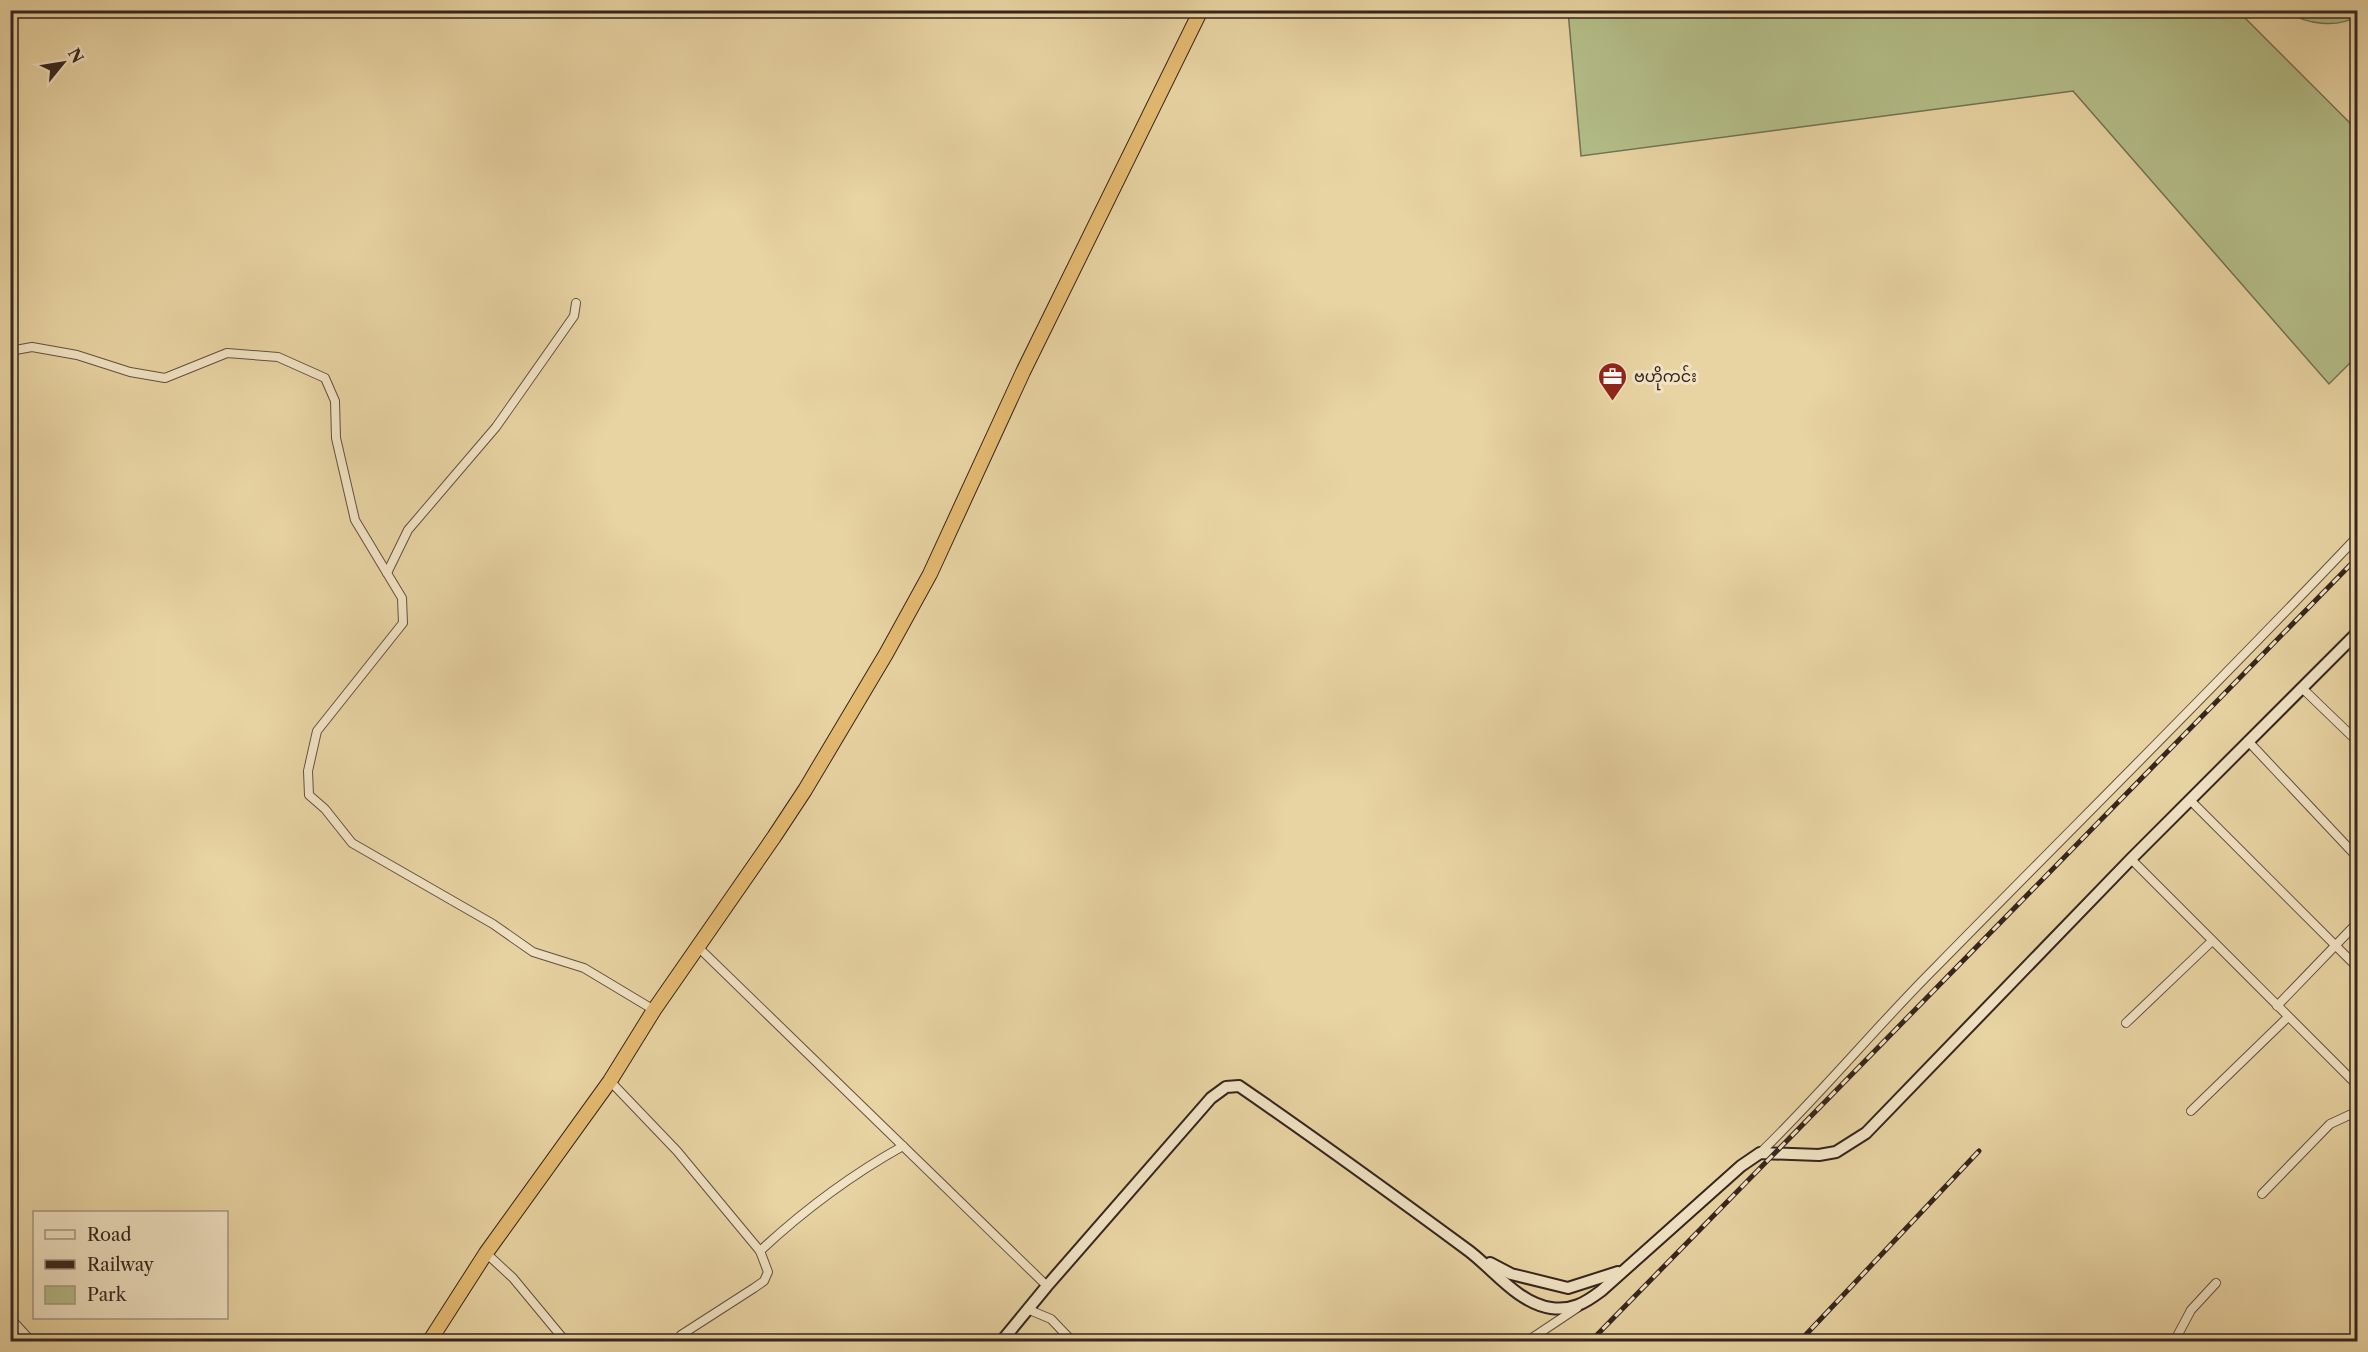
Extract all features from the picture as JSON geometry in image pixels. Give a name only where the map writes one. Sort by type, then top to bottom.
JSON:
[{"type":"highway","points":[[429,1341],[486,1253],[610,1081],[654,1010],[805,790],[930,574],[1023,372],[1200,11]]},
{"type":"street","points":[[387,573],[408,531],[496,427],[574,316],[576,303]]},
{"type":"street","points":[[10,351],[32,347],[77,355],[130,372],[165,378],[227,353],[278,357],[325,378],[335,401],[336,438],[355,520],[402,598],[403,623],[317,731],[308,771],[309,795],[325,809],[352,843],[493,924],[533,952],[584,968],[654,1010]]},
{"type":"street","points":[[1526,1341],[1601,1291],[1741,1166],[1760,1153],[1911,992],[2088,811],[2177,725],[2358,536]]},
{"type":"street","points":[[1760,1153],[1819,1155],[1836,1152],[1866,1133],[2131,858],[2355,638]]},
{"type":"street","points":[[2302,688],[2358,742]]},
{"type":"street","points":[[2248,741],[2358,858]]},
{"type":"street","points":[[2190,800],[2358,968]]},
{"type":"street","points":[[2131,858],[2358,1086]]},
{"type":"street","points":[[2277,1006],[2358,922]]},
{"type":"street","points":[[2126,1023],[2212,941]]},
{"type":"street","points":[[698,947],[1047,1286]]},
{"type":"street","points":[[2191,1110],[2288,1017]]},
{"type":"street","points":[[610,1081],[677,1151],[760,1251],[768,1272],[764,1281],[681,1335]]},
{"type":"street","points":[[1001,1341],[1211,1098],[1226,1087],[1239,1086],[1472,1253],[1521,1295],[1550,1308],[1581,1305]]},
{"type":"street","points":[[2262,1194],[2330,1124],[2358,1111]]},
{"type":"street","points":[[760,1251],[798,1217],[871,1164],[903,1146]]},
{"type":"street","points":[[486,1253],[513,1278],[566,1341]]},
{"type":"street","points":[[1472,1253],[1511,1274],[1568,1288],[1621,1271]]},
{"type":"street","points":[[2174,1341],[2191,1310],[2216,1282]]},
{"type":"street","points":[[1027,1309],[1051,1319],[1073,1341]]},
{"type":"street","points":[[10,1318],[32,1341]]},
{"type":"green space","points":[[1568,11],[2238,11],[2357,130],[2357,356],[2329,384],[2073,91],[1581,156]]},
{"type":"green space","points":[[2288,11],[2357,11],[2357,16],[2341,22],[2322,23],[2303,19]]},
{"type":"railway","points":[[1590,1342],[2358,557]]},
{"type":"railway","points":[[1799,1342],[1979,1151]]},
{"type":"place","name":"ဗဟိုကင်း","points":[[1613,402]]}]
